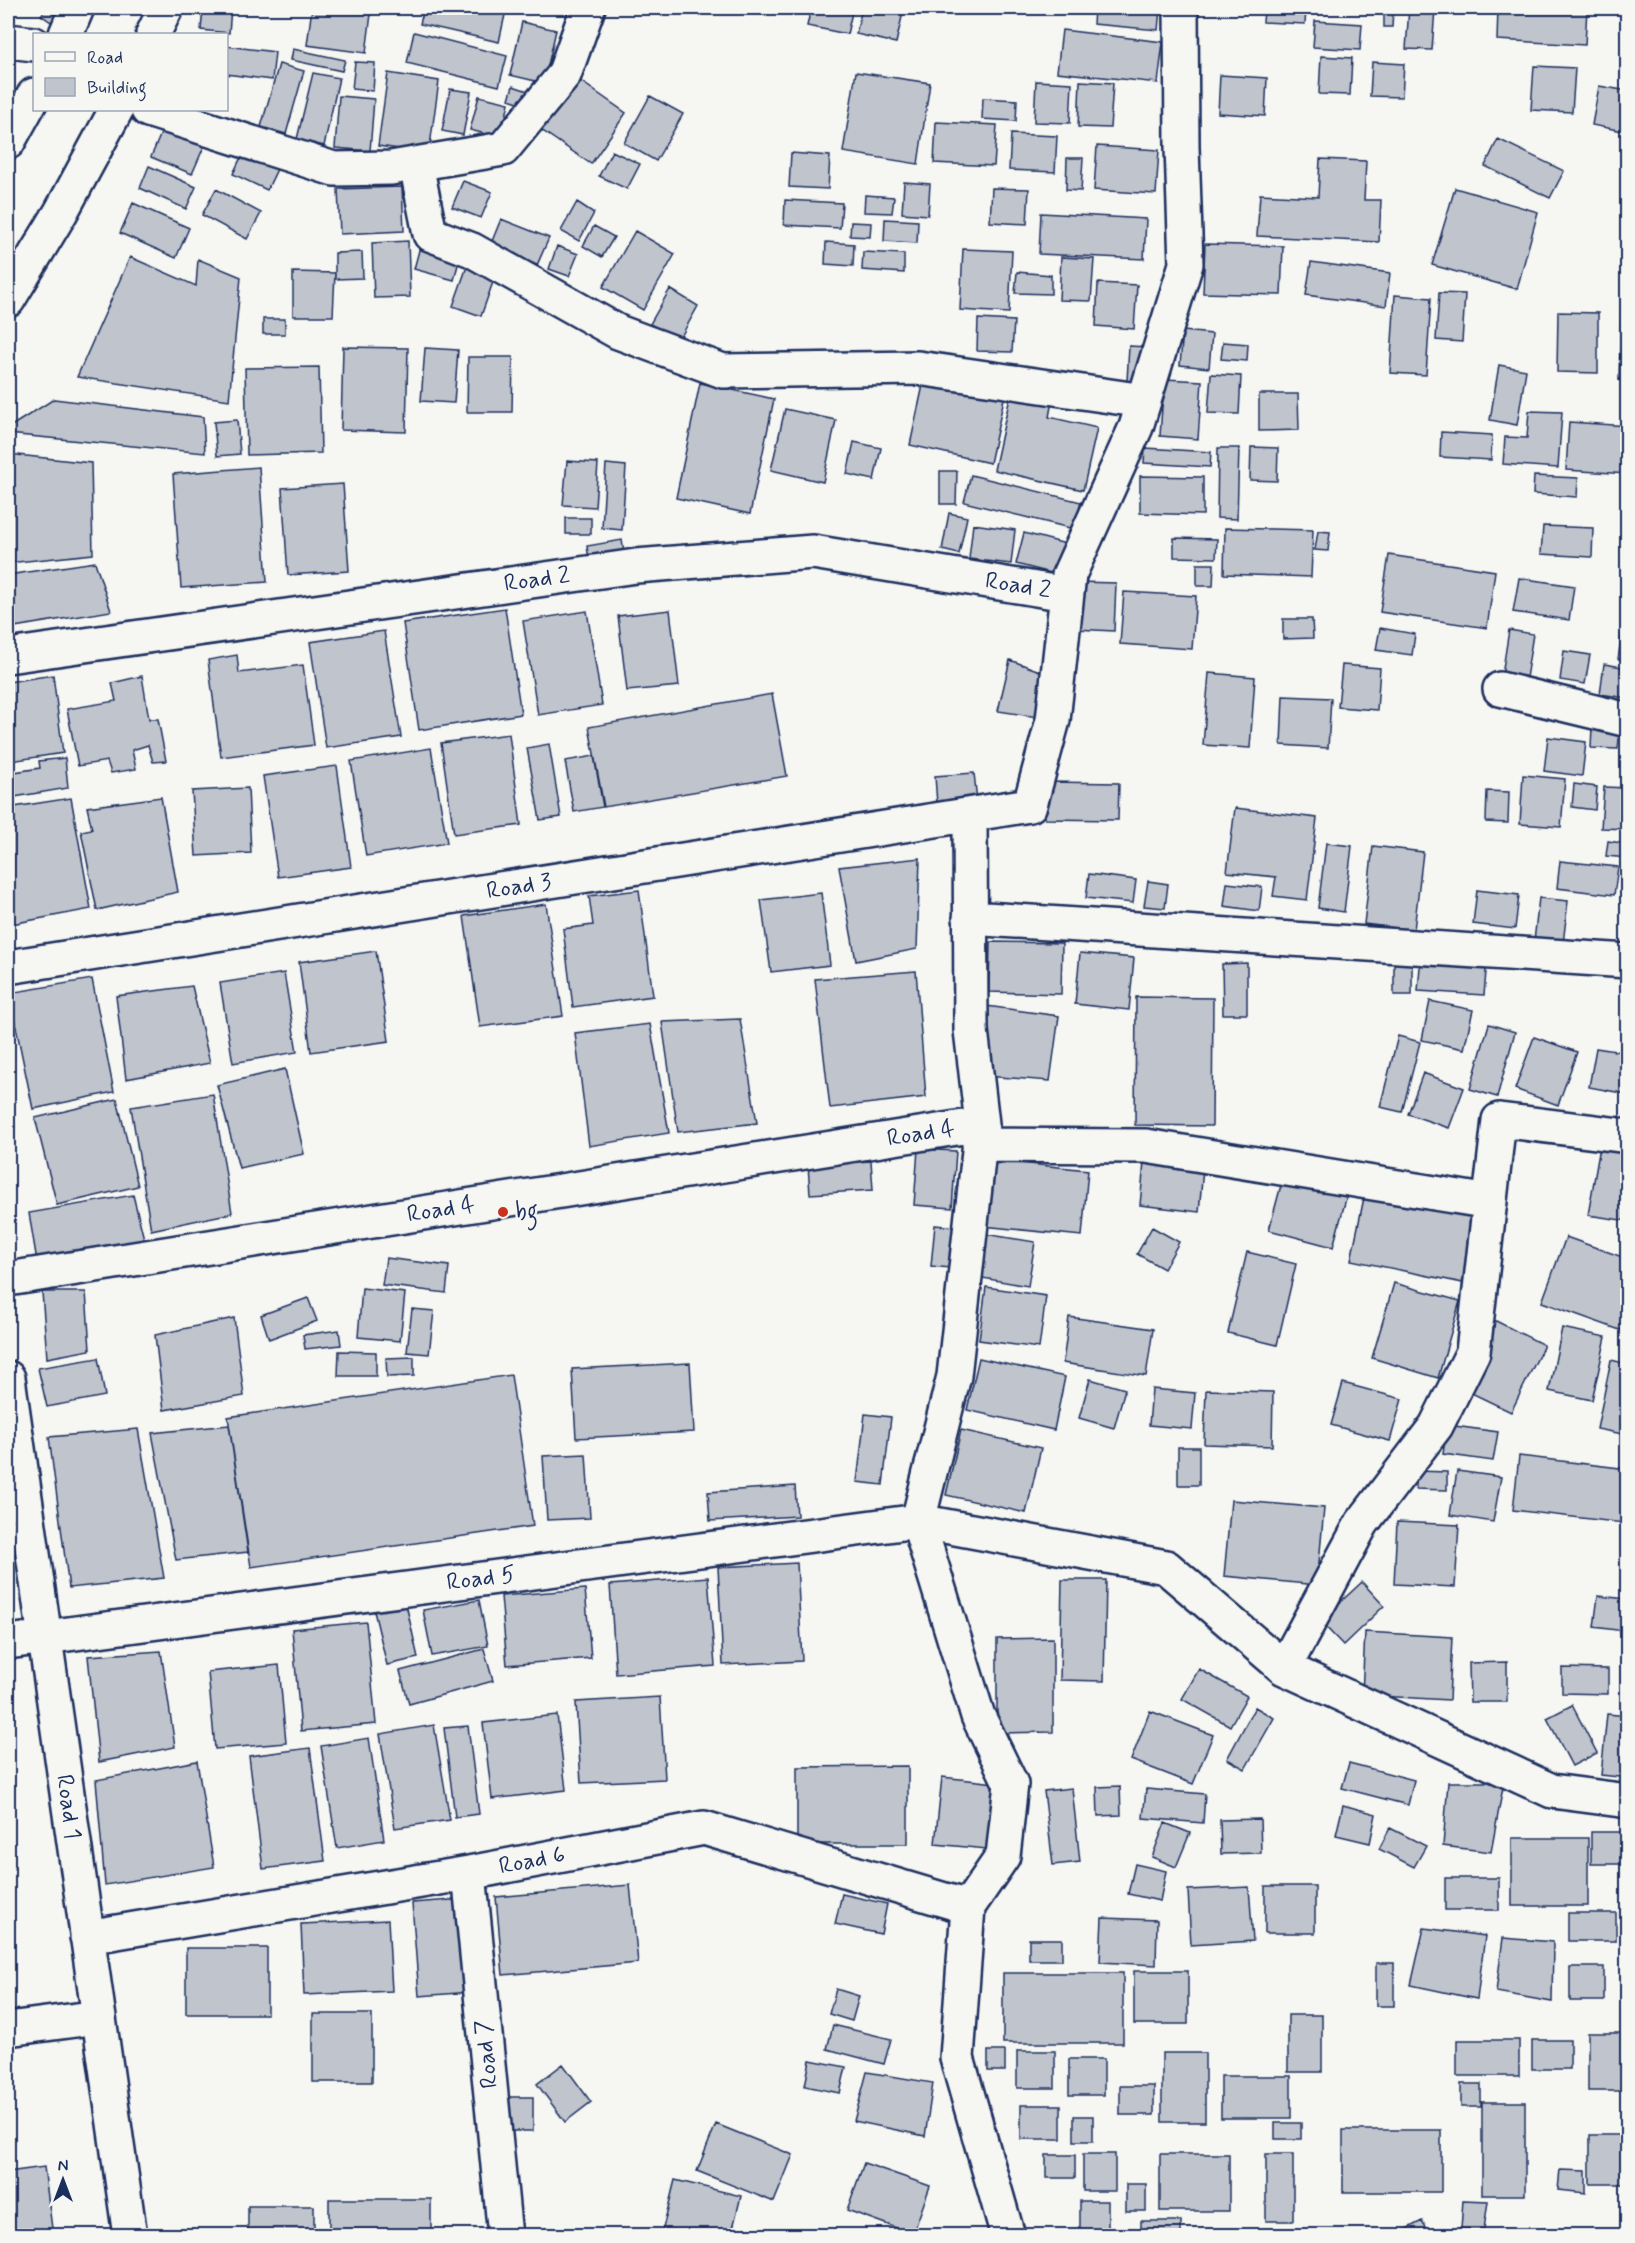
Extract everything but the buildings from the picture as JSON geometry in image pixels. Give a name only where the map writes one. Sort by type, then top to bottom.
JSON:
[{"type":"main road","points":[[66,33],[77,8]]},
{"type":"main road","points":[[154,33],[166,8]]},
{"type":"main road","points":[[151,111],[334,169],[391,168],[503,149],[564,75],[588,8]]},
{"type":"main road","points":[[1066,594],[1070,574],[1136,428],[1186,264],[1181,8]]},
{"type":"main road","points":[[8,41],[33,44]]},
{"type":"main road","points":[[8,142],[33,97]]},
{"type":"main road","points":[[8,300],[61,212],[115,111]]},
{"type":"main road","points":[[416,164],[430,234],[472,250],[618,332],[723,371],[918,368],[1144,401]]},
{"type":"main road","name":"Road 2","points":[[8,656],[636,566],[813,552],[1066,594]]},
{"type":"main road","name":"Road 3","points":[[8,967],[1030,805],[1053,720],[1066,594]]},
{"type":"main road","points":[[1500,689],[1628,720]]},
{"type":"main road","points":[[970,815],[971,1030],[981,1134],[954,1376],[918,1521],[978,1716],[1011,1784],[1003,1856],[968,1907],[957,2058],[1008,2235]]},
{"type":"main road","points":[[970,918],[1628,961]]},
{"type":"main road","points":[[1284,1668],[1362,1523],[1436,1426],[1473,1352],[1499,1120],[1628,1136]]},
{"type":"main road","name":"Road 4","points":[[8,1279],[981,1134],[1146,1146],[1490,1202]]},
{"type":"main road","name":"Road 1","points":[[8,1378],[130,2235]]},
{"type":"main road","name":"Road 5","points":[[8,1642],[918,1521],[1166,1568],[1284,1668],[1552,1791],[1628,1801]]},
{"type":"main road","name":"Road 6","points":[[87,1937],[469,1873],[704,1828],[968,1907]]},
{"type":"main road","name":"Road 7","points":[[469,1873],[505,2235]]},
{"type":"main road","points":[[8,2029],[99,2017]]},
{"type":"place","name":"bg","points":[[503,1212]]}]
